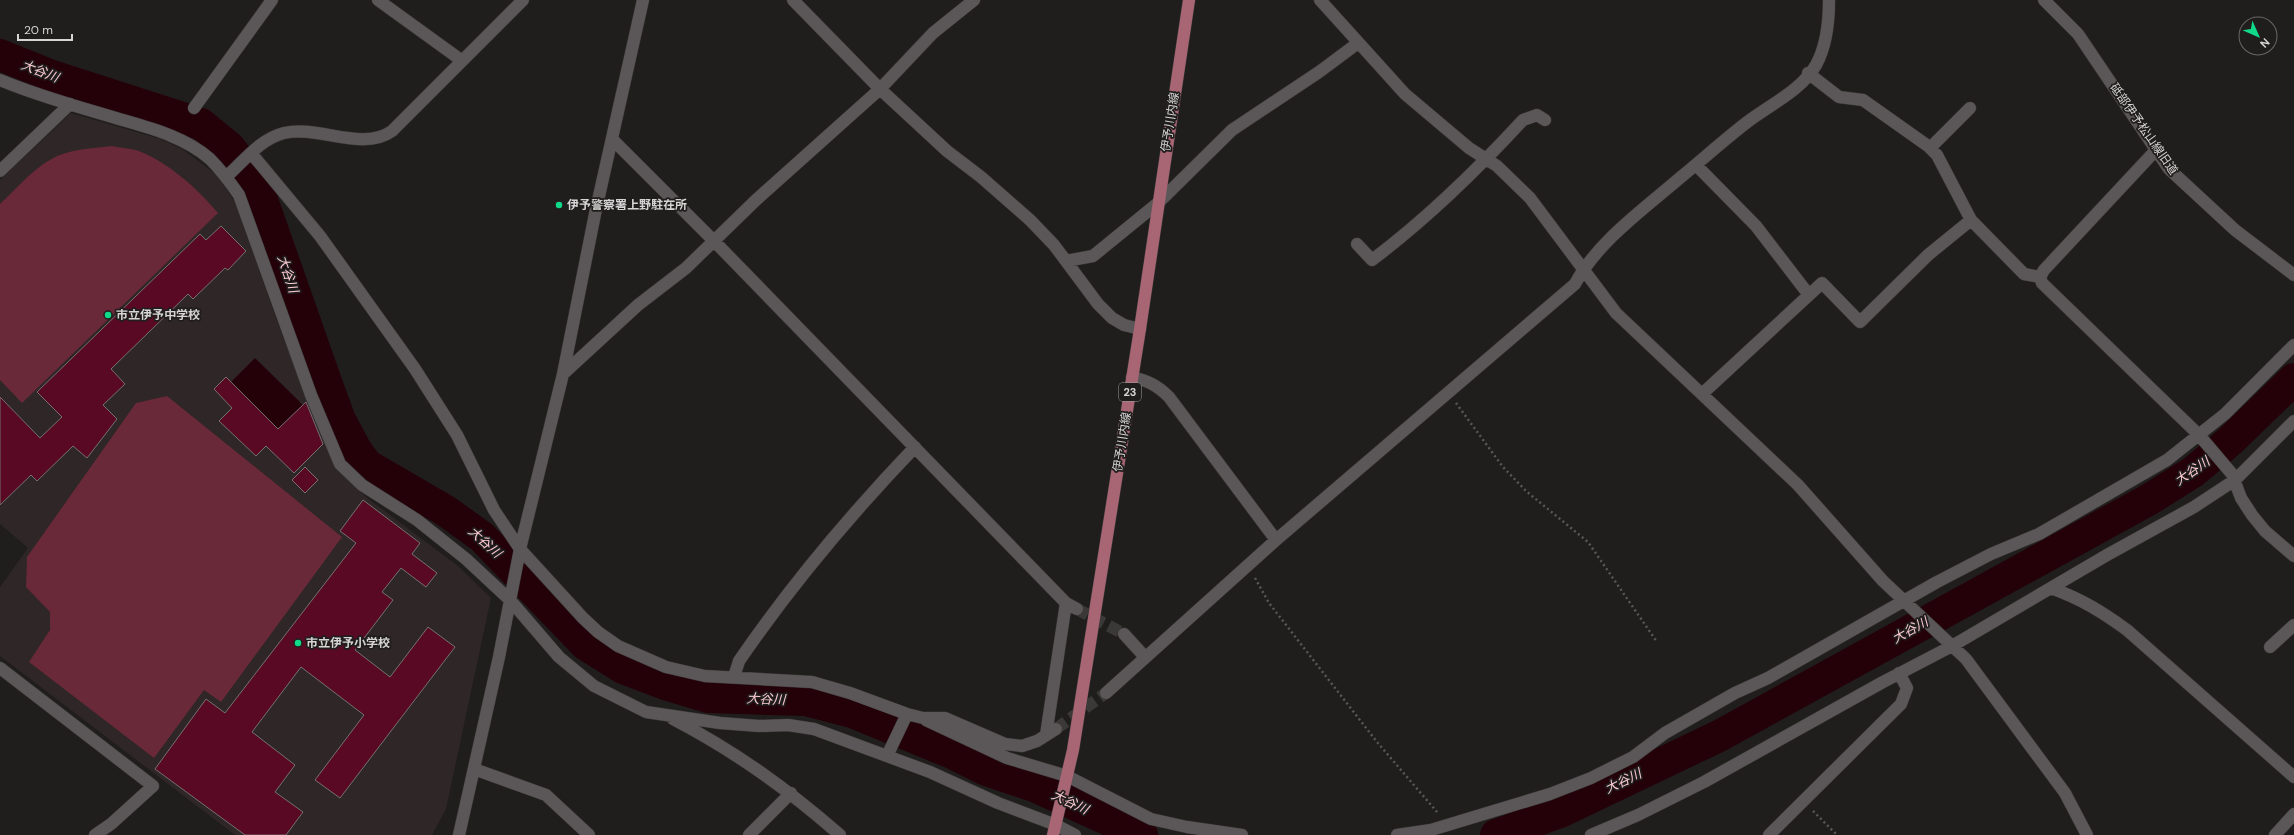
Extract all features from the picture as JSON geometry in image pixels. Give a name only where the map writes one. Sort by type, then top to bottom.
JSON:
[{"type":"main road","name":"伊予川内線","points":[[1054,830],[1060,810],[1073,750],[1140,329],[1189,0]]},
{"type":"street","points":[[194,108],[272,0]]},
{"type":"street","points":[[378,0],[461,60]]},
{"type":"street","points":[[228,175],[262,144],[284,133],[300,131],[365,139],[383,138],[392,131],[461,60],[523,0]]},
{"type":"street","points":[[458,832],[474,769],[519,553],[563,374],[612,139],[643,0]]},
{"type":"street","points":[[792,0],[880,89],[946,151],[981,177],[1030,220],[1054,245],[1112,318],[1124,325],[1140,329]]},
{"type":"street","points":[[563,374],[638,305],[686,268],[756,200],[880,89],[933,33],[974,0]]},
{"type":"street","points":[[1320,0],[1405,94],[1469,148],[1497,166],[1530,198],[1584,267],[1616,313],[1798,485],[1905,603],[1966,659],[2065,793],[2087,835]]},
{"type":"street","points":[[1106,693],[1276,540],[1575,284],[1584,267],[1642,210],[1747,122],[1776,104],[1808,74],[1815,66],[1823,50],[1829,24],[1829,0]]},
{"type":"street","name":"砥部伊予松山線旧道","points":[[2044,0],[2078,34],[2169,169],[2234,230],[2294,275]]},
{"type":"street","points":[[1066,261],[1093,256],[1158,203],[1232,130],[1319,72],[1358,43]]},
{"type":"street","points":[[1808,74],[1839,97],[1863,100],[1930,148],[1938,155],[1971,220],[2024,274],[2040,277]]},
{"type":"street","points":[[0,80],[24,90],[176,138],[210,159],[228,175],[241,202],[311,395],[340,464],[362,485],[396,505],[466,559],[511,597],[559,657],[594,686],[646,712],[720,723],[759,726],[788,725],[814,729],[848,739],[888,752],[1054,830],[1075,835]]},
{"type":"street","points":[[0,171],[70,104]]},
{"type":"street","points":[[1930,148],[1970,108]]},
{"type":"street","points":[[1357,244],[1372,260],[1400,240],[1456,190],[1523,120],[1537,115],[1545,120]]},
{"type":"street","points":[[612,139],[714,241],[1066,603],[1077,609]]},
{"type":"street","points":[[2156,150],[2044,270],[2040,277],[2042,283],[2201,438],[2233,477],[2241,498],[2252,515],[2265,531],[2294,556]]},
{"type":"street","points":[[249,156],[320,236],[415,369],[457,435],[494,510],[519,553],[583,618],[618,646],[666,667],[705,676],[812,682],[850,693],[905,718],[944,718],[1005,744],[1022,746],[1051,732],[1066,603]]},
{"type":"street","points":[[1696,165],[1756,226],[1809,295]]},
{"type":"street","points":[[1702,394],[1822,283],[1860,322],[1928,255],[1971,220]]},
{"type":"street","points":[[1397,835],[1431,830],[1550,794],[1591,778],[1633,757],[1665,733],[1705,709],[1768,678],[1992,554],[2039,534],[2168,460],[2201,438],[2294,345]]},
{"type":"street","points":[[1132,378],[1150,382],[1169,397],[1276,540]]},
{"type":"street","points":[[1591,835],[1638,815],[1704,782],[1899,673],[1949,643],[2051,588],[2194,507],[2233,477],[2294,421]]},
{"type":"street","points":[[734,677],[739,661],[810,565],[863,501],[915,447]]},
{"type":"street","points":[[2051,588],[2076,597],[2099,609],[2127,630],[2294,777]]},
{"type":"street","points":[[2270,647],[2294,625]]},
{"type":"street","points":[[1124,634],[1146,657]]},
{"type":"street","points":[[0,668],[153,786],[111,824],[96,835]]},
{"type":"street","points":[[1769,835],[1901,704],[1906,696],[1907,688],[1899,673]]},
{"type":"street","points":[[662,714],[715,741],[790,793],[840,835]]},
{"type":"street","points":[[888,752],[905,718]]},
{"type":"street","points":[[923,718],[1007,758],[1067,780],[1151,819],[1187,827],[1242,835]]},
{"type":"street","points":[[474,769],[546,795],[589,835]]},
{"type":"street","points":[[750,835],[790,793]]},
{"type":"street","points":[[2275,835],[2294,814]]},
{"type":"path","points":[[1449,393],[1503,467],[1526,491],[1588,542],[1657,642]]},
{"type":"path","points":[[1248,565],[1269,603],[1377,742],[1448,825]]},
{"type":"path","points":[[1803,801],[1837,835]]},
{"type":"shaded area","points":[[71,113],[160,139],[182,149],[217,175],[235,202],[282,335],[336,467],[366,497],[458,566],[491,598],[446,809],[432,835],[235,835],[0,656],[0,587],[28,548],[0,524],[0,180]]},
{"type":"shaded area","points":[[112,146],[139,151],[161,162],[182,177],[201,194],[218,213],[22,403],[0,380],[0,204],[28,176],[52,159],[72,151]]},
{"type":"shaded area","points":[[255,358],[303,405],[278,429],[231,382]]},
{"type":"shaded area","points":[[167,396],[342,537],[221,702],[204,690],[154,758],[29,662],[50,630],[50,612],[26,587],[27,557],[136,403]]},
{"type":"building","points":[[221,226],[246,251],[228,270],[225,268],[193,299],[188,294],[111,369],[125,384],[103,405],[117,419],[87,458],[73,446],[37,481],[31,475],[0,505],[0,397],[40,438],[62,417],[37,392],[200,234],[206,240]]},
{"type":"building","points":[[226,377],[278,429],[306,402],[323,444],[294,473],[266,446],[256,456],[219,421],[232,408],[214,389]]},
{"type":"building","points":[[305,467],[318,480],[305,493],[292,480]]},
{"type":"building","points":[[363,500],[420,543],[412,554],[437,573],[426,587],[401,568],[382,592],[393,600],[355,650],[390,677],[428,627],[455,647],[340,798],[315,780],[364,715],[301,667],[252,732],[295,765],[275,792],[303,812],[286,835],[245,835],[155,769],[206,699],[225,713],[356,543],[340,531]]},
{"type":"waterway","name":"大谷川","points":[[0,55],[52,76],[201,124],[229,147],[255,180],[340,420],[356,450],[367,465],[446,511],[482,537],[586,645],[623,668],[668,685],[708,697],[806,700],[852,712],[952,753],[984,769],[1034,786],[1142,835]]},
{"type":"waterway","name":"大谷川","points":[[1496,835],[1560,812],[1719,736],[2150,499],[2193,472],[2230,441],[2294,379]]},
{"type":"tunnel","points":[[1077,609],[1124,634]]},
{"type":"tunnel","points":[[1056,729],[1106,693]]},
{"type":"place","name":"伊予警察署上野駐在所","points":[[559,205]]},
{"type":"place","name":"市立伊予中学校","points":[[108,315]]},
{"type":"place","name":"市立伊予小学校","points":[[298,643]]}]
